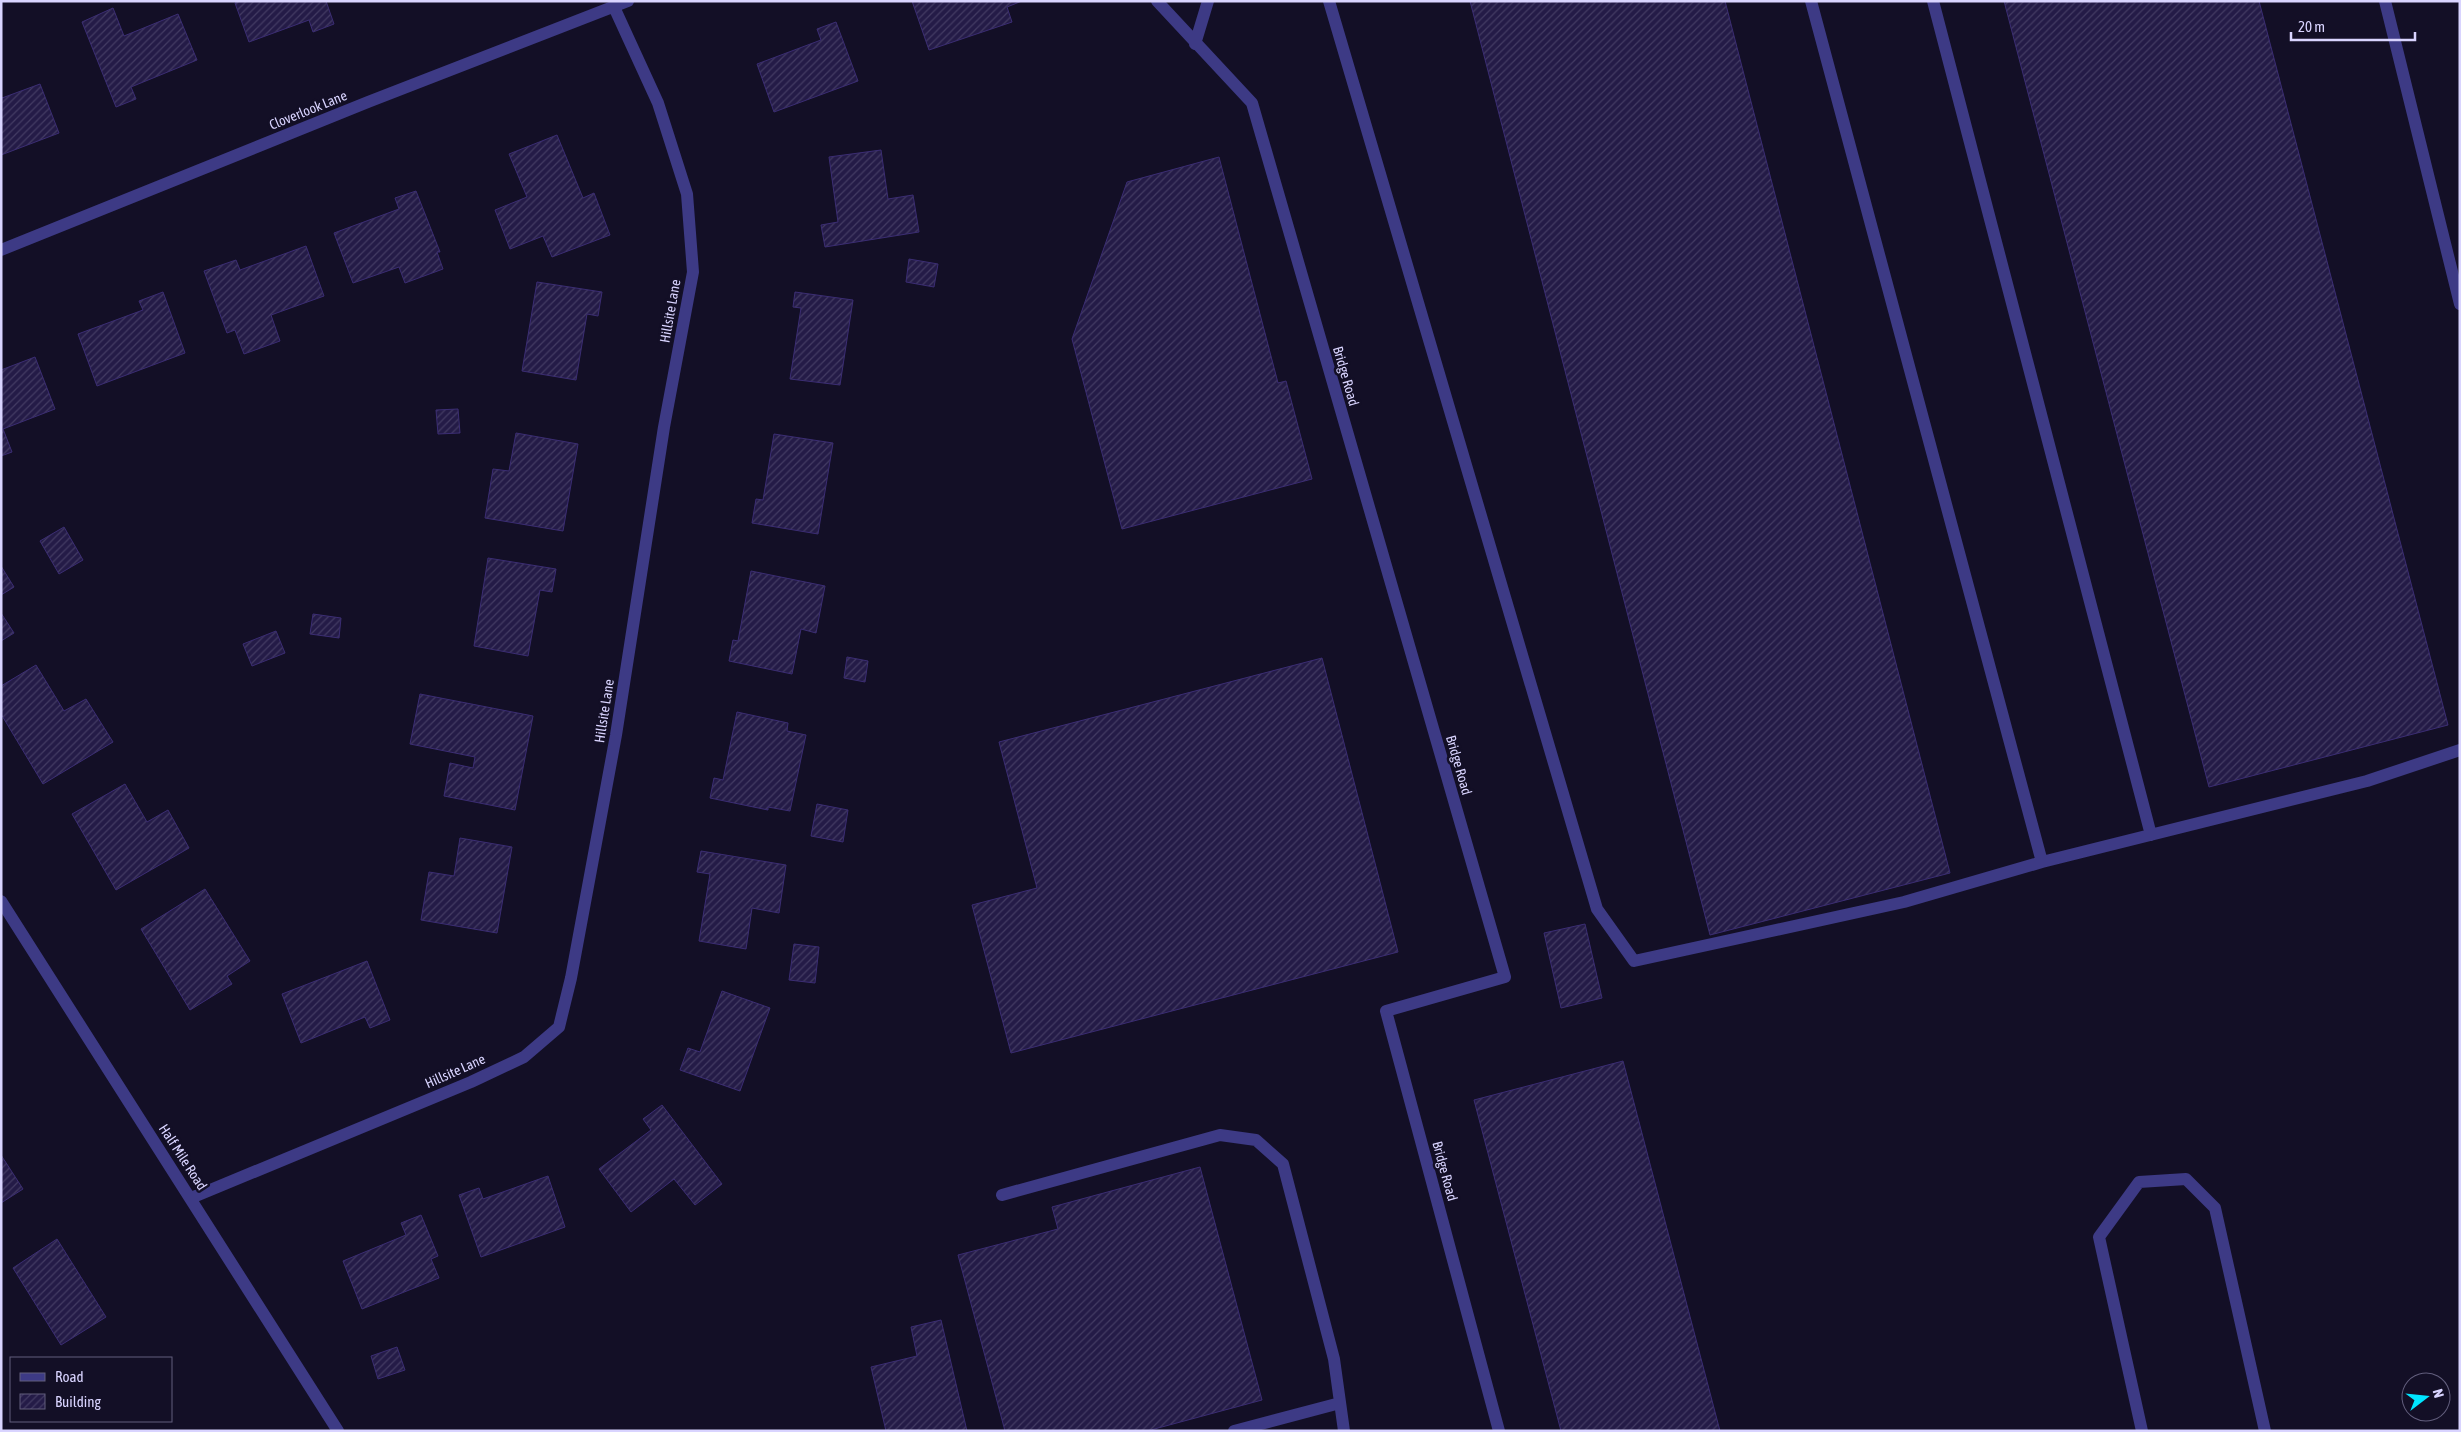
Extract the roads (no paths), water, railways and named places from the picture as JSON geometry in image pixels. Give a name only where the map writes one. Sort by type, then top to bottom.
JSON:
[{"type":"street","name":"Cloverlook Lane","points":[[1,250],[359,105],[628,1]]},
{"type":"street","name":"Bridge Road","points":[[1157,1],[1252,103],[1505,977],[1386,1011],[1499,1431]]},
{"type":"street","points":[[1195,44],[1208,1]]},
{"type":"street","points":[[1329,1],[1597,909],[1634,961],[1904,902],[2042,862],[2368,781],[2460,750]]},
{"type":"street","points":[[1811,1],[2042,862]]},
{"type":"street","points":[[1933,1],[2151,835]]},
{"type":"street","points":[[2385,1],[2460,304]]},
{"type":"street","name":"Hillsite Lane","points":[[192,1198],[524,1057],[559,1027],[571,978],[616,735],[664,427],[693,272],[687,194],[658,103],[614,7]]},
{"type":"street","name":"Half Mile Road","points":[[1,901],[192,1198],[338,1431]]},
{"type":"street","points":[[1002,1195],[1220,1135],[1256,1140],[1283,1164],[1334,1359],[1344,1431]]},
{"type":"street","points":[[2142,1431],[2099,1237],[2139,1182],[2186,1179],[2214,1208],[2265,1431]]},
{"type":"street","points":[[1234,1431],[1340,1403]]}]
